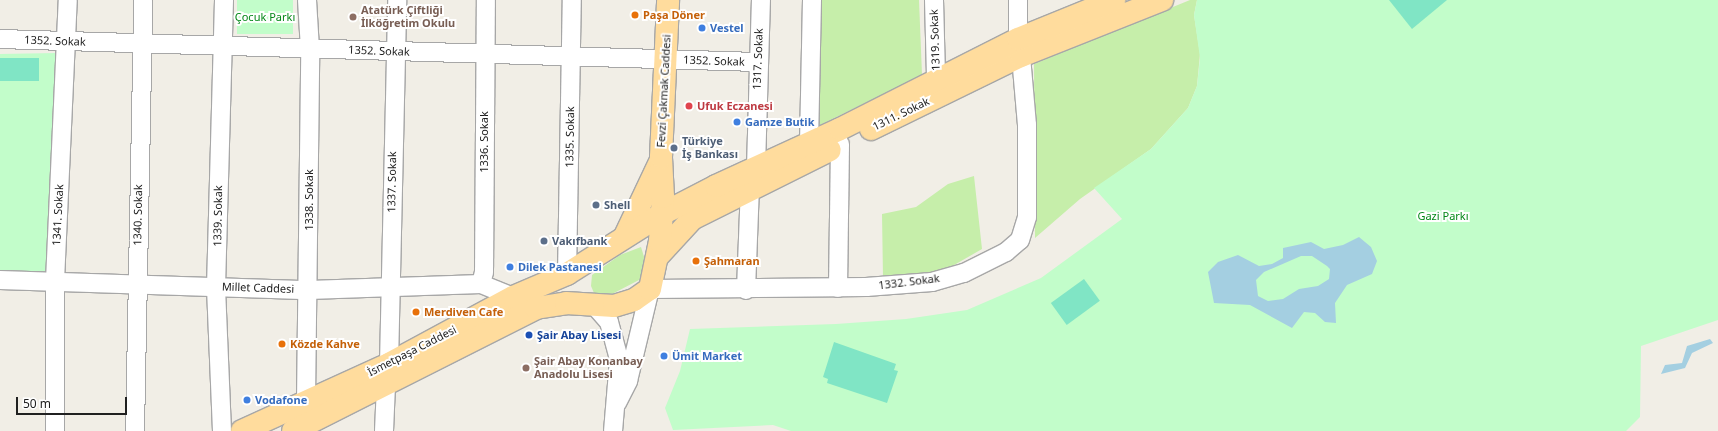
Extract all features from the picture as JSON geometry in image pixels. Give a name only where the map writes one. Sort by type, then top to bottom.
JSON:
[{"type":"main road","name":"Fevzi Çakmak Caddesi","points":[[650,289],[658,256],[662,214],[661,157],[668,0]]},
{"type":"main road","name":"1311. Sokak","points":[[624,237],[662,214],[756,167],[809,143],[936,79],[1020,47],[1162,0]]},
{"type":"main road","name":"1311. Sokak","points":[[658,256],[692,219],[750,188],[840,144],[1106,2]]},
{"type":"main road","name":"Fevzi Çakmak Caddesi","points":[[624,237],[652,184],[661,157]]},
{"type":"main road","name":"İsmetpaşa Caddesi","points":[[242,431],[389,364],[513,297],[574,270],[624,237]]},
{"type":"main road","points":[[574,270],[581,292],[594,306]]},
{"type":"main road","name":"İsmetpaşa Caddesi","points":[[293,431],[386,386],[536,308],[566,303],[594,306],[614,306],[634,300],[650,289]]},
{"type":"street","name":"1341. Sokak","points":[[55,431],[55,282],[68,0]]},
{"type":"street","name":"1340. Sokak","points":[[135,431],[136,284],[142,0]]},
{"type":"street","name":"1339. Sokak","points":[[222,431],[216,287],[224,0]]},
{"type":"street","name":"1338. Sokak","points":[[306,401],[309,290],[310,49],[307,0]]},
{"type":"street","name":"1337. Sokak","points":[[389,364],[394,51],[397,0]]},
{"type":"street","name":"1336. Sokak","points":[[481,284],[484,272],[484,56],[486,0]]},
{"type":"street","name":"1335. Sokak","points":[[572,0],[571,56],[574,270]]},
{"type":"street","name":"1317. Sokak","points":[[756,167],[757,62],[762,0]]},
{"type":"street","points":[[809,143],[812,0]]},
{"type":"street","name":"1319. Sokak","points":[[934,0],[936,79]]},
{"type":"street","name":"1332. Sokak","points":[[650,289],[746,290],[838,288],[932,282],[964,273],[1006,252],[1020,240],[1027,217],[1027,125],[1020,47],[1018,0]]},
{"type":"street","name":"1352. Sokak","points":[[0,39],[222,47],[394,51],[484,56],[571,56],[757,62]]},
{"type":"street","points":[[838,288],[840,144]]},
{"type":"street","points":[[746,290],[750,188]]},
{"type":"street","name":"Millet Caddesi","points":[[0,280],[309,290],[481,284],[513,297]]},
{"type":"street","points":[[617,403],[628,381],[650,289]]},
{"type":"street","points":[[594,306],[609,322],[616,340],[619,360],[617,403],[613,431]]},
{"type":"street","points":[[384,431],[386,386]]},
{"type":"green space","name":"Çocuk Parkı","points":[[237,0],[293,0],[293,34],[237,34]]},
{"type":"green space","points":[[819,0],[919,0],[922,75],[816,127]]},
{"type":"green space","points":[[1190,0],[1197,0],[1194,15],[1200,54],[1197,86],[1188,108],[1151,149],[1080,199],[1035,238],[1034,64]]},
{"type":"green space","name":"Gazi Parkı","points":[[1197,0],[1718,0],[1718,320],[1641,346],[1640,417],[1626,431],[791,431],[773,425],[673,430],[665,408],[680,371],[690,329],[836,324],[906,319],[967,310],[1041,278],[1122,219],[1094,188],[1151,149],[1188,108],[1197,86],[1200,58],[1194,15]]},
{"type":"green space","points":[[1389,0],[1447,0],[1412,29]]},
{"type":"green space","points":[[57,53],[47,271],[0,271],[0,54]]},
{"type":"green space","points":[[0,58],[39,58],[39,81],[0,81]]},
{"type":"green space","points":[[974,176],[982,249],[942,272],[883,278],[882,214],[916,207],[948,184]]},
{"type":"green space","points":[[641,247],[645,260],[641,279],[612,294],[594,293],[591,286],[592,275],[620,255]]},
{"type":"green space","points":[[1084,279],[1100,301],[1067,325],[1051,303]]},
{"type":"green space","points":[[834,342],[896,364],[894,370],[898,371],[887,403],[827,383],[828,379],[823,377]]},
{"type":"water","points":[[1359,237],[1371,247],[1377,261],[1372,274],[1347,285],[1335,303],[1336,323],[1325,322],[1315,313],[1304,312],[1292,328],[1250,305],[1214,303],[1208,272],[1218,262],[1238,255],[1259,266],[1272,264],[1283,258],[1283,248],[1311,242],[1324,249],[1343,245]],"holes":[[[1301,256],[1312,256],[1330,269],[1329,279],[1318,286],[1299,289],[1283,299],[1268,301],[1258,296],[1256,280],[1264,272]]]},
{"type":"water","points":[[1710,339],[1713,343],[1692,353],[1685,368],[1661,374],[1665,365],[1682,363],[1687,346]]},
{"type":"place","name":"Paşa Döner","points":[[635,15]]},
{"type":"place","name":"Atatürk Çiftliği İlköğretim Okulu","points":[[353,17]]},
{"type":"place","name":"Vestel","points":[[702,28]]},
{"type":"place","name":"Ufuk Eczanesi","points":[[689,106]]},
{"type":"place","name":"Gamze Butik","points":[[737,122]]},
{"type":"place","name":"Türkiye İş Bankası","points":[[674,148]]},
{"type":"place","name":"Shell","points":[[596,205]]},
{"type":"place","name":"Vakıfbank","points":[[544,241]]},
{"type":"place","name":"Şahmaran","points":[[696,261]]},
{"type":"place","name":"Dilek Pastanesi","points":[[510,267]]},
{"type":"place","name":"Merdiven Cafe","points":[[416,312]]},
{"type":"place","name":"Şair Abay Lisesi","points":[[529,335]]},
{"type":"place","name":"Közde Kahve","points":[[282,344]]},
{"type":"place","name":"Ümit Market","points":[[664,356]]},
{"type":"place","name":"Şair Abay Konanbay Anadolu Lisesi","points":[[526,368]]},
{"type":"place","name":"Vodafone","points":[[247,400]]}]
